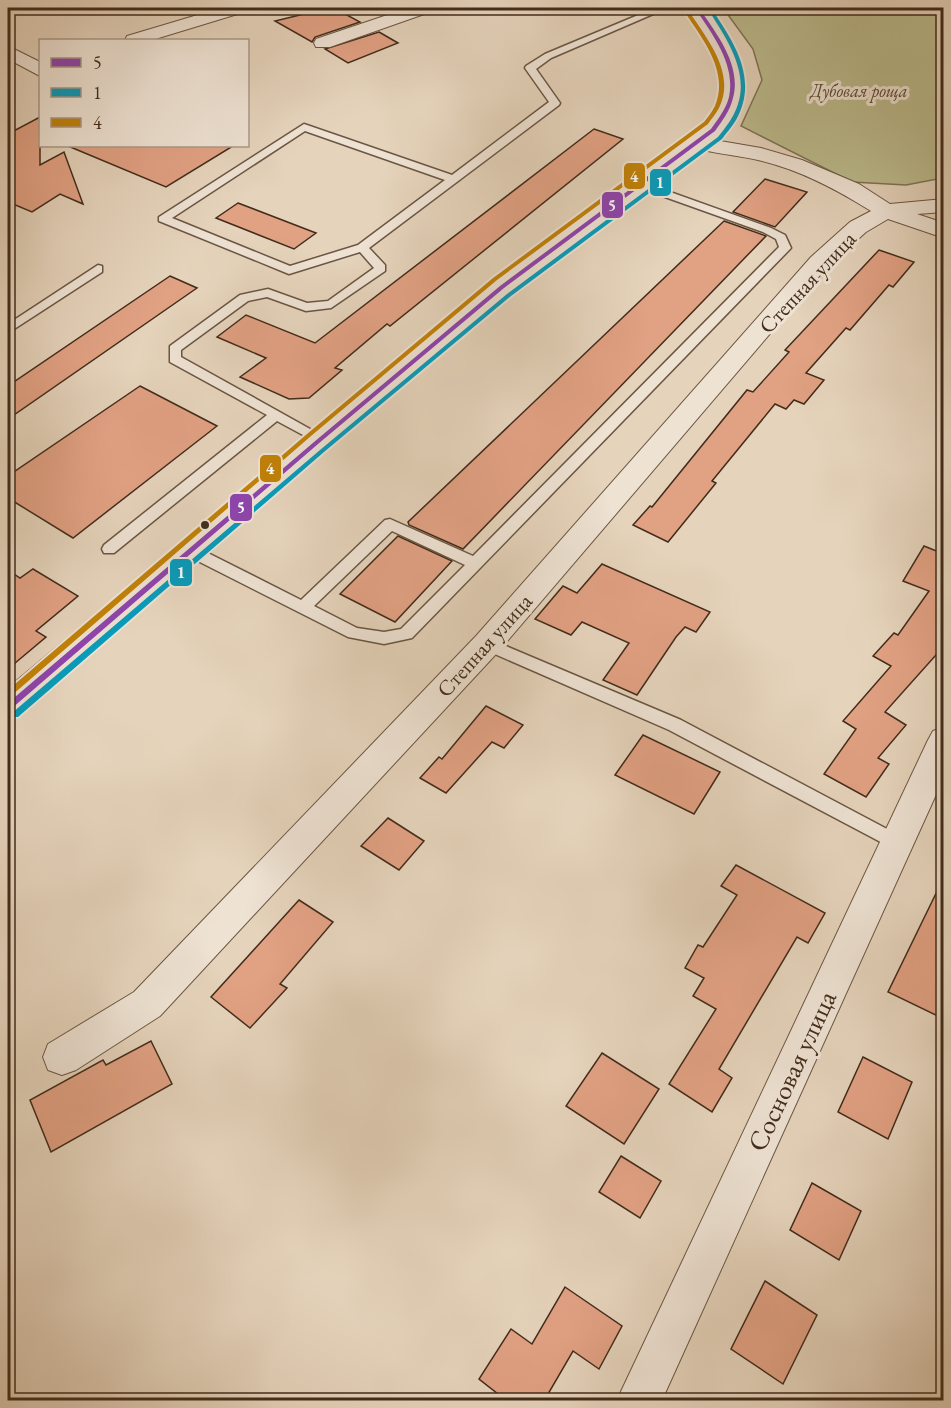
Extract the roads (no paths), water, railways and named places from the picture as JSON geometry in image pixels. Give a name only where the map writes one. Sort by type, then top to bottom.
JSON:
[{"type":"main road","points":[[8,707],[504,285],[698,143],[726,115],[736,86],[734,70],[697,8]]},
{"type":"street","points":[[137,39],[238,8]]},
{"type":"street","points":[[323,43],[424,8]]},
{"type":"street","points":[[8,52],[39,69]]},
{"type":"street","points":[[698,143],[761,154],[795,164],[851,189],[886,211],[944,231]]},
{"type":"street","points":[[886,211],[944,206]]},
{"type":"street","name":"Степная улица","points":[[62,1057],[147,1004],[487,644],[819,262],[858,227],[886,211]]},
{"type":"street","name":"Сосновая улица","points":[[639,1401],[944,740]]},
{"type":"lane","points":[[454,180],[304,127],[164,219],[289,270],[362,248],[454,180],[555,103],[530,68],[548,56],[662,8]]},
{"type":"lane","points":[[190,551],[354,633],[384,638],[406,634],[785,248],[781,237],[767,230],[641,185]]},
{"type":"lane","points":[[321,439],[175,359],[175,349],[244,298],[268,293],[306,307],[331,304],[381,268],[362,248]]},
{"type":"lane","points":[[8,329],[98,269]]},
{"type":"lane","points":[[109,549],[276,415]]},
{"type":"lane","points":[[303,607],[390,524],[477,564]]},
{"type":"lane","points":[[487,644],[675,725],[898,843]]},
{"type":"park label","name":"Дубовая роща","points":[[859,91]]}]
